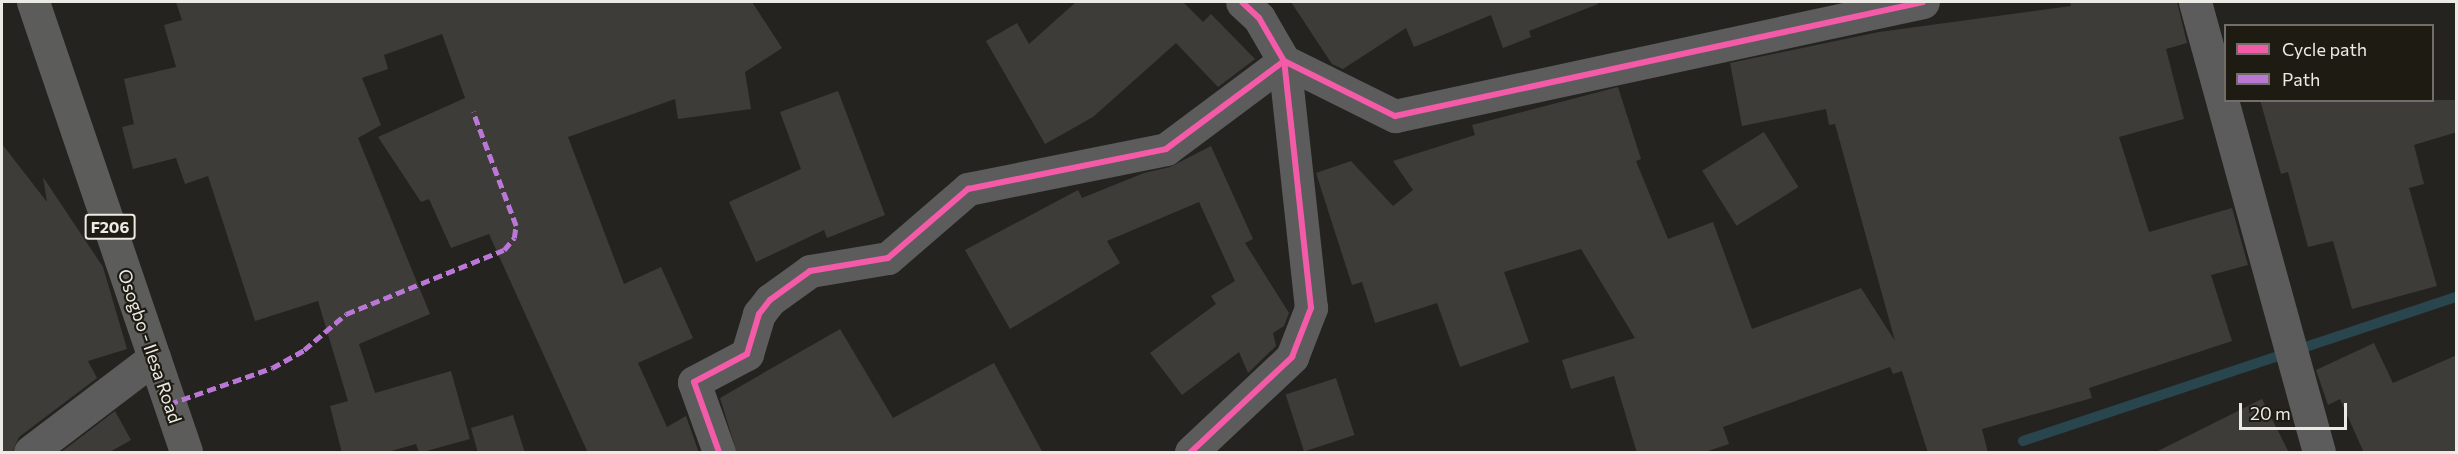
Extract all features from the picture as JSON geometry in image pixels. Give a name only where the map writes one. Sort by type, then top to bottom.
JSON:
[{"type":"main road","name":"Osogbo - Ilesa Road","points":[[33,2],[186,453]]},
{"type":"street","points":[[1191,453],[1292,357],[1311,308],[1284,61],[1259,18],[1242,2]]},
{"type":"street","points":[[1284,61],[1395,116],[1923,2]]},
{"type":"street","points":[[2195,2],[2281,306],[2319,453]]},
{"type":"street","points":[[719,453],[694,382],[747,354],[759,314],[770,300],[810,271],[888,258],[968,189],[1166,149],[1284,61]]},
{"type":"street","points":[[30,453],[154,358]]},
{"type":"building","points":[[176,2],[752,2],[782,48],[745,72],[751,109],[678,119],[675,99],[568,137],[624,284],[661,267],[693,338],[638,363],[667,427],[686,416],[699,453],[588,453],[489,234],[451,248],[429,199],[421,202],[378,137],[465,98],[442,34],[384,55],[388,69],[362,78],[381,125],[358,138],[430,314],[359,344],[375,393],[451,371],[470,439],[419,453],[416,444],[384,453],[342,453],[330,406],[348,401],[318,301],[255,321],[208,176],[185,184],[176,158],[133,169],[122,127],[134,124],[124,79],[176,67],[164,25],[182,20]]},
{"type":"building","points":[[1076,2],[1183,2],[1203,22],[1211,14],[1255,59],[1218,87],[1176,43],[1093,117],[1045,144],[986,41],[1017,23],[1029,44]]},
{"type":"building","points":[[1291,2],[1598,2],[1598,4],[1529,31],[1531,37],[1503,48],[1491,15],[1414,47],[1406,28],[1343,69],[1332,64]]},
{"type":"building","points":[[2070,2],[2177,2],[2187,43],[2166,49],[2184,119],[2119,137],[2149,232],[2232,208],[2248,265],[2211,275],[2232,341],[2089,388],[2092,398],[1982,429],[1988,453],[1928,453],[1902,371],[1893,374],[1890,367],[1723,427],[1729,444],[1702,453],[1637,453],[1614,376],[1571,389],[1562,360],[1635,338],[1581,249],[1504,272],[1529,342],[1460,367],[1437,303],[1375,323],[1362,282],[1352,285],[1316,173],[1351,161],[1393,206],[1413,190],[1393,161],[1475,135],[1472,125],[1618,87],[1641,159],[1636,161],[1668,239],[1713,222],[1752,329],[1861,288],[1895,341],[1835,124],[1829,125],[1826,109],[1742,126],[1730,63],[1879,32],[2071,6]]},
{"type":"building","points":[[838,91],[885,215],[827,238],[824,230],[756,262],[729,202],[801,169],[780,112]]},
{"type":"building","points":[[2457,100],[2457,132],[2414,145],[2424,184],[2409,188],[2437,286],[2352,309],[2333,241],[2308,247],[2288,172],[2281,174],[2261,102]]},
{"type":"building","points":[[1764,132],[1798,187],[1737,226],[1702,171]]},
{"type":"building","points":[[2,144],[47,202],[43,177],[103,267],[127,349],[88,361],[97,378],[19,437],[12,453],[2,453]]},
{"type":"building","points":[[1211,146],[1253,239],[1245,243],[1289,313],[1284,326],[1273,333],[1276,346],[1248,373],[1239,352],[1182,395],[1150,353],[1216,304],[1211,296],[1235,281],[1199,202],[1107,241],[1120,263],[1010,329],[965,250],[1078,190],[1082,198],[1144,173],[1170,167]]},
{"type":"building","points":[[840,329],[893,418],[994,363],[1043,453],[737,453],[720,398]]},
{"type":"building","points":[[2374,343],[2393,383],[2457,355],[2457,453],[2364,453],[2340,399],[2328,405],[2316,370]]},
{"type":"building","points":[[1336,378],[1355,435],[1304,451],[1286,394]]},
{"type":"building","points":[[2262,399],[2289,453],[2154,453]]},
{"type":"building","points":[[115,411],[131,440],[108,453],[60,453]]},
{"type":"building","points":[[513,415],[525,453],[478,453],[471,428]]},
{"type":"waterway","points":[[2023,441],[2456,297]]},
{"type":"marked path","points":[[169,404],[272,368],[304,350],[346,314],[504,250],[514,238],[516,226],[473,112]]},
{"type":"cycle path","points":[[1191,452],[1292,357],[1311,308],[1284,61],[1259,18],[1242,2]]},
{"type":"cycle path","points":[[1284,61],[1395,116],[1923,2]]},
{"type":"cycle path","points":[[719,452],[694,382],[747,354],[759,314],[770,300],[810,271],[888,258],[968,189],[1166,149],[1284,61]]}]
